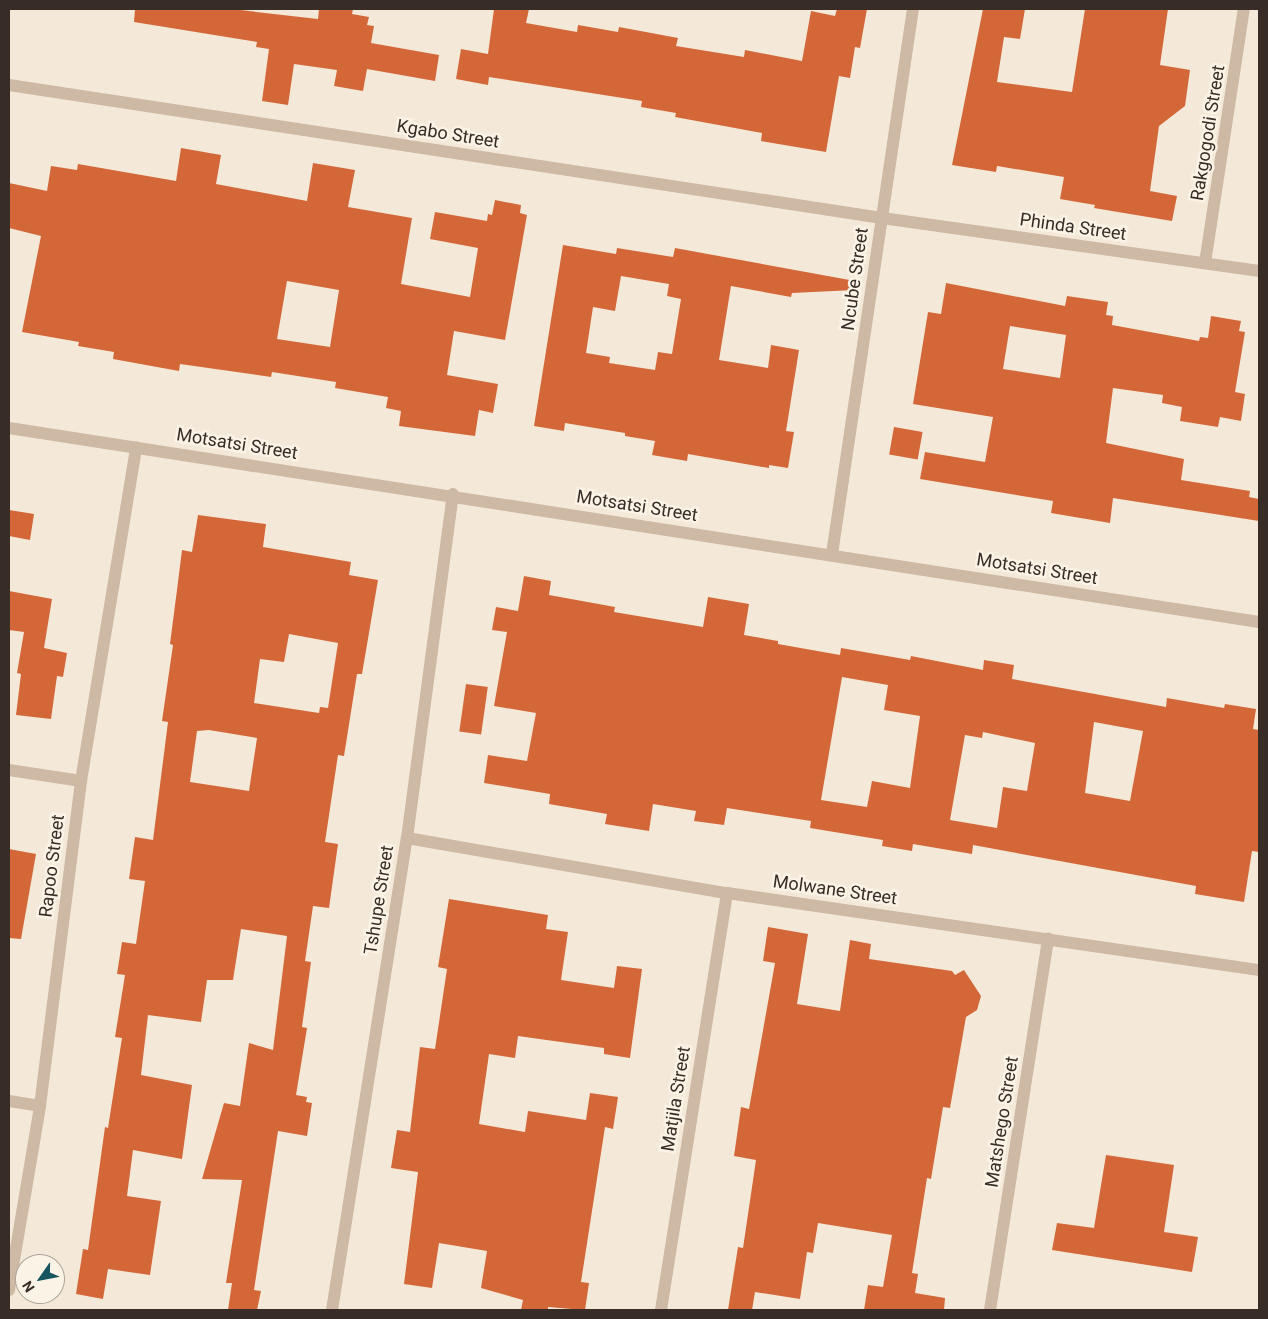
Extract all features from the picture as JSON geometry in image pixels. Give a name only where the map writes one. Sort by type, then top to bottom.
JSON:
[{"type":"street","name":"Ncube Street","points":[[832,554],[912,9]]},
{"type":"street","name":"Rakgogodi Street","points":[[1206,263],[1244,9]]},
{"type":"street","name":"Kgabo Street","points":[[9,85],[882,218]]},
{"type":"street","name":"Phinda Street","points":[[882,218],[1259,271]]},
{"type":"street","name":"Motsatsi Street","points":[[9,428],[453,494],[1259,622]]},
{"type":"street","name":"Rapoo Street","points":[[9,1290],[40,1106],[81,781],[136,447]]},
{"type":"street","name":"Tshupe Street","points":[[332,1310],[406,838],[453,494]]},
{"type":"street","points":[[9,770],[81,781]]},
{"type":"street","name":"Molwane Street","points":[[406,838],[727,892],[1259,970]]},
{"type":"street","name":"Matjila Street","points":[[661,1310],[727,892]]},
{"type":"street","name":"Matshego Street","points":[[990,1310],[1048,939]]},
{"type":"street","points":[[9,1101],[40,1106]]},
{"type":"building","points":[[135,9],[231,9],[318,19],[319,9],[353,9],[352,14],[369,17],[367,25],[374,26],[371,43],[439,55],[435,81],[367,69],[363,91],[334,86],[337,70],[294,64],[288,105],[262,101],[269,49],[256,47],[257,42],[134,22]]},
{"type":"building","points":[[494,9],[529,9],[526,23],[577,32],[578,25],[618,32],[619,27],[678,38],[676,46],[744,57],[745,50],[802,61],[811,11],[835,16],[837,9],[867,9],[860,48],[855,47],[850,78],[839,76],[826,152],[761,141],[762,133],[675,117],[676,113],[641,107],[642,101],[489,77],[488,85],[456,79],[461,49],[488,54]]},
{"type":"building","points":[[983,9],[1025,9],[1020,39],[1004,37],[997,82],[1072,92],[1085,9],[1168,9],[1160,65],[1190,70],[1185,106],[1159,126],[1150,191],[1177,196],[1172,221],[1094,208],[1095,205],[1060,199],[1064,177],[997,166],[996,172],[952,165]]},
{"type":"building","points":[[181,148],[221,155],[216,184],[307,201],[313,163],[355,170],[348,207],[412,218],[401,284],[470,297],[478,248],[430,239],[435,212],[487,221],[488,214],[492,215],[495,200],[521,205],[520,213],[527,215],[505,340],[454,331],[447,375],[498,384],[493,413],[479,410],[475,436],[399,426],[401,411],[386,408],[388,397],[335,388],[336,382],[272,372],[271,377],[180,364],[179,371],[113,359],[114,352],[78,346],[79,342],[22,332],[41,236],[9,228],[9,183],[47,191],[51,166],[77,170],[78,164],[176,181]],"holes":[[[287,281],[339,290],[330,347],[277,339]]]},
{"type":"building","points":[[563,245],[616,254],[617,248],[673,257],[675,248],[855,281],[854,290],[792,293],[791,297],[731,286],[719,360],[768,368],[771,345],[799,350],[786,431],[794,432],[788,468],[769,465],[769,468],[688,454],[687,461],[652,455],[655,441],[625,436],[625,433],[565,423],[564,431],[534,426]],"holes":[[[621,276],[669,284],[667,296],[681,299],[672,354],[658,352],[655,370],[609,363],[610,357],[586,353],[593,307],[615,311]]]},
{"type":"building","points":[[946,283],[1065,306],[1067,296],[1108,302],[1106,315],[1113,316],[1112,325],[1199,341],[1200,337],[1208,338],[1211,316],[1241,321],[1239,331],[1245,332],[1235,392],[1245,394],[1241,421],[1220,417],[1218,427],[1180,421],[1182,407],[1162,403],[1163,395],[1113,388],[1106,443],[1184,459],[1181,480],[1250,491],[1249,497],[1259,499],[1259,521],[1113,498],[1110,523],[1051,513],[1053,501],[920,479],[925,452],[985,462],[993,417],[913,404],[928,312],[941,314]],"holes":[[[1010,326],[1066,335],[1060,378],[1003,369]]]},
{"type":"building","points":[[894,427],[923,432],[918,460],[889,455]]},
{"type":"building","points":[[9,510],[34,514],[30,540],[9,536]]},
{"type":"building","points":[[198,515],[266,524],[263,547],[351,562],[349,575],[378,580],[362,674],[357,674],[344,756],[338,755],[325,842],[338,844],[329,908],[313,906],[305,961],[311,962],[302,1027],[307,1028],[296,1095],[307,1097],[306,1102],[312,1103],[307,1136],[278,1131],[254,1290],[261,1291],[257,1310],[228,1310],[232,1283],[226,1283],[242,1180],[202,1179],[224,1103],[240,1106],[249,1043],[273,1050],[287,936],[241,929],[233,980],[207,980],[201,1022],[148,1015],[141,1075],[192,1085],[182,1159],[133,1150],[127,1196],[161,1201],[150,1275],[108,1269],[103,1299],[76,1294],[83,1249],[88,1250],[105,1127],[108,1128],[122,1038],[115,1037],[125,975],[117,974],[122,942],[136,944],[145,881],[129,879],[135,837],[153,840],[168,722],[162,721],[173,645],[170,644],[182,550],[192,552]],"holes":[[[289,634],[338,643],[328,708],[320,707],[319,713],[254,703],[260,659],[284,662]],[[209,730],[257,738],[249,791],[190,782],[197,731]]]},
{"type":"building","points":[[524,576],[551,581],[549,595],[615,607],[614,612],[703,627],[708,597],[749,604],[744,635],[778,641],[778,644],[840,655],[841,648],[910,660],[911,656],[983,670],[984,660],[1014,665],[1012,679],[1166,707],[1167,698],[1224,708],[1225,704],[1256,709],[1253,729],[1259,730],[1259,852],[1252,851],[1244,902],[1195,894],[1196,886],[973,845],[972,854],[913,844],[912,851],[882,846],[883,840],[810,828],[811,821],[727,808],[724,825],[694,821],[696,811],[653,804],[649,831],[605,824],[607,814],[549,804],[550,794],[484,783],[488,755],[527,761],[536,713],[494,706],[507,632],[492,630],[496,607],[518,611]],"holes":[[[842,677],[888,685],[884,710],[920,716],[910,788],[872,781],[867,807],[821,800]],[[1094,722],[1143,731],[1130,801],[1085,793]],[[983,732],[1035,743],[1027,791],[1003,787],[997,828],[950,820],[965,735],[982,738]]]},
{"type":"building","points":[[9,591],[52,599],[44,648],[67,653],[63,677],[57,676],[51,719],[16,715],[21,674],[17,673],[24,632],[9,630]]},
{"type":"building","points":[[466,684],[488,687],[481,735],[459,732]]},
{"type":"building","points":[[9,849],[36,854],[21,939],[9,938]]},
{"type":"building","points":[[449,899],[548,915],[546,929],[568,932],[561,980],[614,988],[617,966],[642,969],[630,1058],[604,1054],[604,1048],[518,1036],[515,1058],[489,1054],[479,1124],[525,1132],[528,1111],[586,1120],[590,1093],[618,1097],[613,1129],[605,1127],[581,1282],[589,1283],[585,1310],[548,1307],[548,1310],[521,1310],[523,1300],[481,1288],[487,1251],[439,1243],[432,1288],[404,1284],[418,1172],[391,1168],[397,1130],[410,1132],[420,1047],[435,1049],[447,969],[438,967]]},
{"type":"building","points":[[768,927],[808,934],[797,1004],[840,1011],[850,940],[871,944],[869,959],[952,971],[955,975],[964,970],[981,996],[977,1010],[966,1017],[950,1108],[943,1107],[931,1179],[927,1178],[912,1273],[918,1274],[915,1293],[945,1298],[944,1310],[864,1310],[868,1285],[883,1287],[892,1235],[818,1223],[813,1253],[807,1252],[800,1299],[755,1292],[752,1310],[728,1310],[738,1247],[743,1248],[756,1160],[734,1156],[741,1107],[749,1109],[775,963],[763,961]]},
{"type":"building","points":[[1106,1155],[1174,1165],[1164,1232],[1198,1237],[1192,1272],[1052,1250],[1057,1223],[1094,1228]]}]
